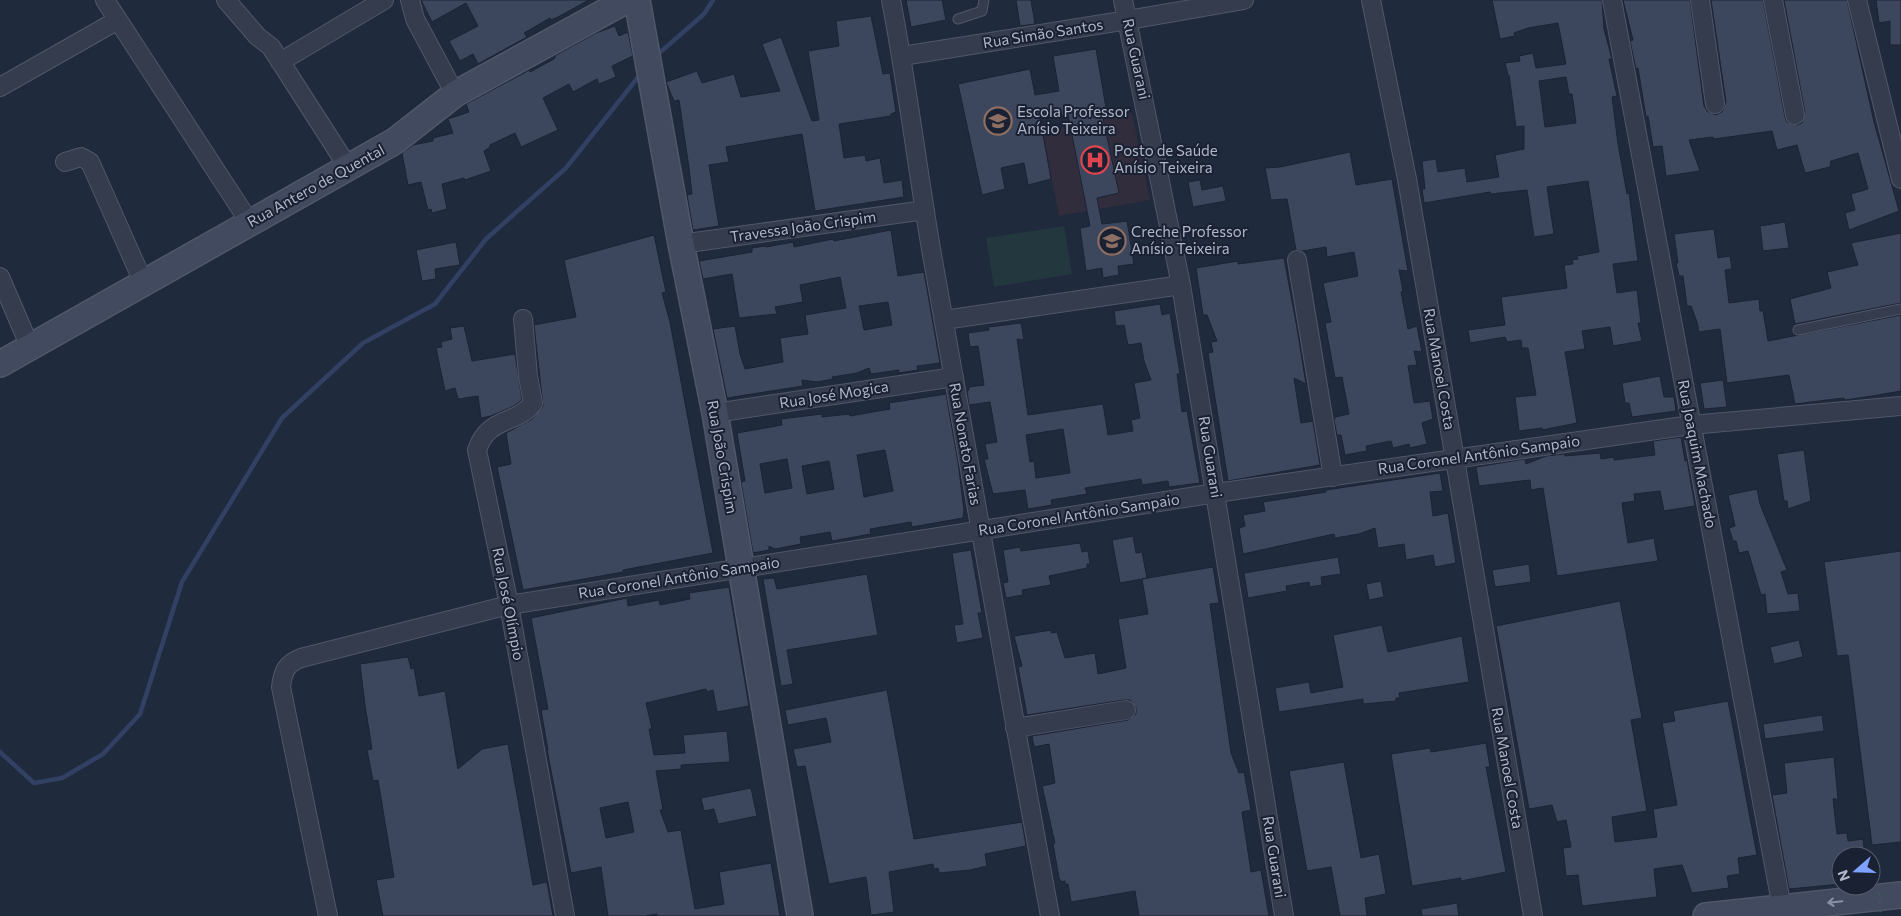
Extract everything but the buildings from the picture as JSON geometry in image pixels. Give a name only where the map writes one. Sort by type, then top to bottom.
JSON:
[{"type":"street","points":[[104,0],[250,223]]},
{"type":"street","points":[[226,0],[252,31],[271,47],[348,167]]},
{"type":"street","points":[[280,62],[384,0]]},
{"type":"street","points":[[410,0],[415,19],[456,94]]},
{"type":"street","name":"Rua Antero de Quental","points":[[0,364],[395,141],[456,94],[627,0]]},
{"type":"street","name":"Rua João Crispim","points":[[637,0],[681,244],[715,413],[800,916]]},
{"type":"street","name":"Rua Nonato Farias","points":[[891,0],[902,56],[925,210],[980,531],[1050,916]]},
{"type":"street","name":"Rua Guarani","points":[[1124,0],[1181,285],[1284,916]]},
{"type":"street","name":"Rua Simão Santos","points":[[902,56],[1244,0]]},
{"type":"street","name":"Rua Manoel Costa","points":[[1371,0],[1407,179],[1533,916]]},
{"type":"street","name":"Rua Joaquim Machado","points":[[1612,0],[1782,908]]},
{"type":"street","points":[[1700,0],[1715,104]]},
{"type":"street","points":[[1773,0],[1795,115]]},
{"type":"street","points":[[1857,0],[1901,179]]},
{"type":"street","points":[[0,87],[118,20]]},
{"type":"street","points":[[65,162],[81,157],[90,162],[144,284]]},
{"type":"street","name":"Travessa João Crispim","points":[[681,244],[925,210]]},
{"type":"street","points":[[1297,260],[1333,477]]},
{"type":"street","points":[[0,277],[30,347]]},
{"type":"street","points":[[944,320],[1181,285]]},
{"type":"street","name":"Rua José Olímpio","points":[[523,319],[528,376],[533,403],[528,410],[494,426],[480,442],[478,450],[509,605],[565,916]]},
{"type":"street","name":"Rua José Mogica","points":[[715,413],[954,377]]},
{"type":"street","name":"Rua Coronel Antônio Sampaio","points":[[328,916],[281,687],[286,668],[291,662],[301,658],[509,605],[1216,493],[1691,425],[1901,406]]},
{"type":"street","points":[[1015,728],[1126,710]]},
{"type":"street","points":[[1706,916],[1890,893]]},
{"type":"lane","points":[[958,19],[982,11],[984,0]]},
{"type":"lane","points":[[1798,330],[1901,309]]},
{"type":"path","points":[[1881,916],[1890,893]]},
{"type":"shaded area","name":"Posto de Saúde Anísio Teixeira","points":[[1132,113],[1150,200],[1059,216],[1043,132]]},
{"type":"green space","points":[[1064,226],[1072,274],[994,287],[986,238]]},
{"type":"waterway","points":[[656,56],[704,14],[713,0]]},
{"type":"waterway","points":[[0,752],[34,783],[62,778],[103,754],[140,714],[182,582],[282,418],[363,343],[435,304],[486,239],[566,168],[639,76]]},
{"type":"place","name":"Escola Professor Anísio Teixeira","points":[[998,121]]},
{"type":"place","name":"Posto de Saúde Anísio Teixeira","points":[[1095,160]]},
{"type":"place","name":"Creche Professor Anísio Teixeira","points":[[1112,241]]}]
